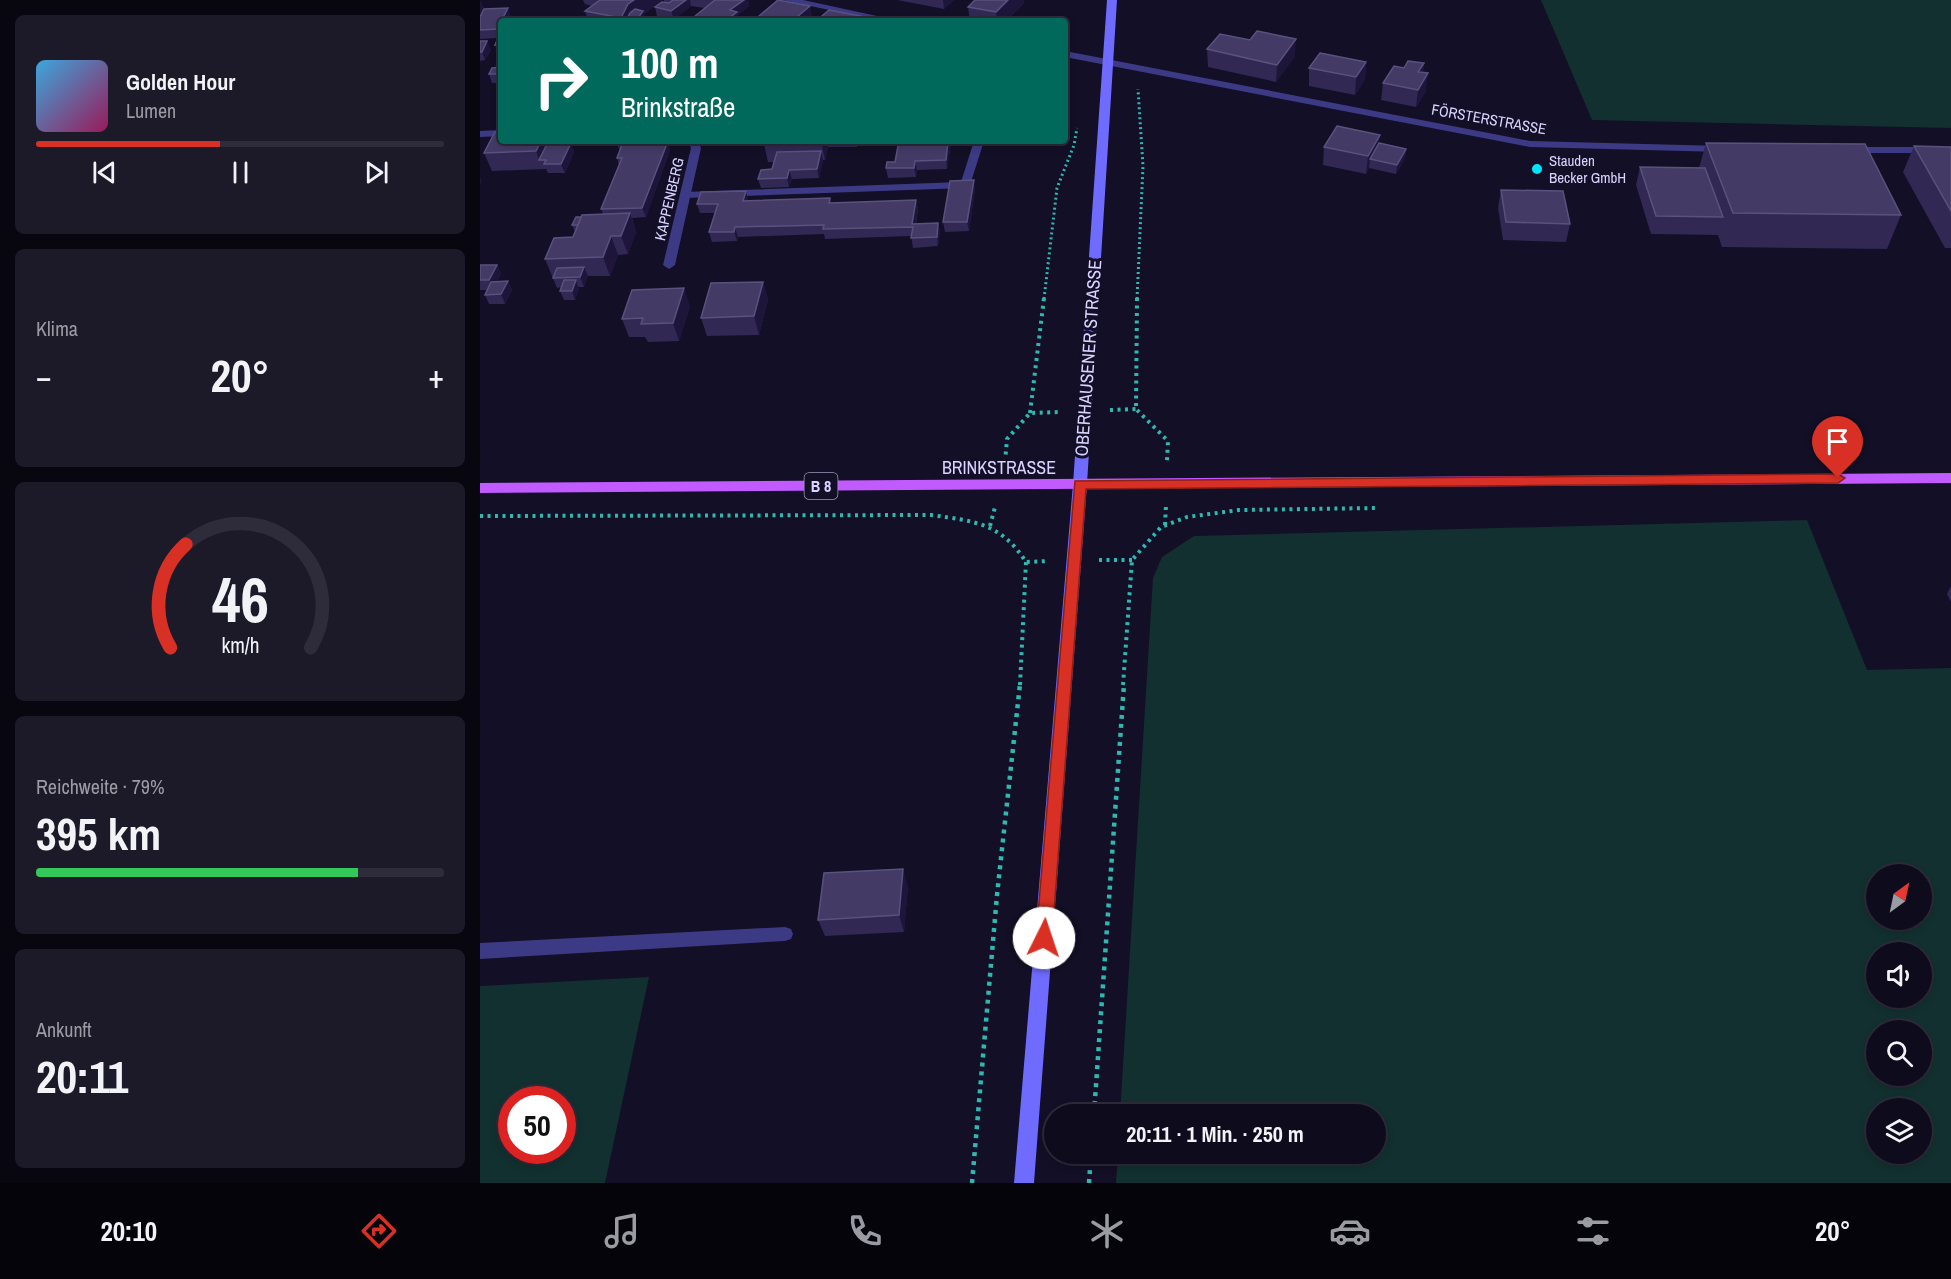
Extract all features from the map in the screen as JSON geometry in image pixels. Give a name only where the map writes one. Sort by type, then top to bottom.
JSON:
[{"type":"main road","name":"OBERHAUSENER STRASSE","points":[[1024,1183],[1080,484],[1112,0]]},
{"type":"main road","name":"BRINKSTRASSE","points":[[480,488],[1951,478]]},
{"type":"street","points":[[788,0],[880,18]]},
{"type":"street","name":"FÖRSTERSTRASSE","points":[[1068,55],[1530,144],[1732,149]]},
{"type":"street","points":[[480,134],[498,134]]},
{"type":"street","name":"KAPPENBERG","points":[[669,265],[696,148],[694,144]]},
{"type":"street","points":[[1836,150],[1951,150]]},
{"type":"lane","points":[[685,195],[965,185],[978,144]]},
{"type":"lane","points":[[480,951],[785,934]]},
{"type":"path","points":[[1136,68],[1143,166],[1135,343],[1136,410],[1168,441],[1165,525]]},
{"type":"path","points":[[990,526],[1002,485],[1007,439],[1030,413],[1057,188],[1074,145],[1077,123]]},
{"type":"path","points":[[1030,413],[1136,410]]},
{"type":"path","points":[[1095,1104],[1132,560],[1147,539],[1165,525],[1185,518],[1232,512],[1384,508]]},
{"type":"path","points":[[480,516],[931,515],[990,526],[1015,542],[1026,562],[1022,666],[997,896],[972,1183]]},
{"type":"path","points":[[1026,562],[1132,560]]},
{"type":"path","points":[[1089,1183],[1090,1164]]},
{"type":"green space","points":[[1541,0],[1951,0],[1951,128],[1592,120]]},
{"type":"green space","points":[[1807,520],[1867,670],[1951,668],[1951,1183],[1116,1183],[1117,1164],[1386,1164],[1386,1104],[1121,1104],[1153,578],[1162,557],[1194,536]]},
{"type":"green space","points":[[649,977],[605,1183],[480,1183],[480,986]]},
{"type":"building","points":[[600,0],[634,0],[628,4],[621,18],[585,11]]},
{"type":"building","points":[[673,0],[686,0],[671,11],[655,7],[662,2],[669,3]]},
{"type":"building","points":[[715,0],[744,0],[730,10],[737,12],[729,18],[693,18]]},
{"type":"building","points":[[778,0],[810,6],[796,18],[759,16]]},
{"type":"building","points":[[975,0],[1008,0],[996,12],[968,7]]},
{"type":"building","points":[[508,8],[503,18],[498,18],[497,29],[480,30],[480,17],[484,9]]},
{"type":"building","points":[[635,9],[643,11],[638,18],[628,18]]},
{"type":"building","points":[[829,10],[860,16],[858,18],[820,18]]},
{"type":"building","points":[[1257,31],[1296,39],[1277,65],[1207,49],[1220,34],[1250,40]]},
{"type":"building","points":[[480,41],[487,41],[482,52],[480,52]]},
{"type":"building","points":[[1320,53],[1366,62],[1356,77],[1309,68]]},
{"type":"building","points":[[1408,61],[1424,63],[1418,72],[1428,73],[1418,90],[1383,83],[1394,66],[1404,68]]},
{"type":"building","points":[[498,67],[498,74],[489,74],[492,68]]},
{"type":"building","points":[[1337,126],[1380,135],[1368,156],[1324,147]]},
{"type":"building","points":[[495,132],[498,132],[498,144],[540,144],[536,151],[484,153]]},
{"type":"building","points":[[1379,143],[1406,149],[1397,165],[1370,159]]},
{"type":"building","points":[[1706,143],[1865,144],[1901,215],[1733,213]]},
{"type":"building","points":[[547,144],[571,144],[561,164],[544,164],[546,160],[539,160]]},
{"type":"building","points":[[622,144],[667,144],[642,208],[601,209],[622,158],[617,158]]},
{"type":"building","points":[[898,144],[948,144],[946,160],[915,161],[914,168],[886,168],[887,162],[895,162]]},
{"type":"building","points":[[1914,146],[1951,147],[1951,211]]},
{"type":"building","points":[[821,151],[817,169],[789,170],[787,178],[758,179],[761,170],[772,169],[777,152]]},
{"type":"building","points":[[1640,167],[1705,168],[1723,217],[1656,216]]},
{"type":"building","points":[[974,180],[967,222],[943,222],[950,181]]},
{"type":"building","points":[[1501,190],[1563,191],[1570,224],[1506,222]]},
{"type":"building","points":[[746,191],[743,201],[830,198],[829,203],[916,200],[912,224],[938,223],[937,237],[911,238],[913,227],[823,229],[824,225],[735,227],[734,232],[709,232],[718,204],[697,204],[701,192]]},
{"type":"building","points":[[630,213],[621,236],[611,236],[603,257],[545,259],[554,238],[573,237],[582,215]]},
{"type":"building","points":[[576,217],[581,217],[578,225],[572,225]]},
{"type":"building","points":[[480,265],[497,265],[489,280],[480,280]]},
{"type":"building","points":[[584,267],[580,277],[553,278],[557,268]]},
{"type":"building","points":[[564,280],[576,280],[572,291],[560,291]]},
{"type":"building","points":[[508,281],[501,294],[485,295],[491,282]]},
{"type":"building","points":[[763,282],[754,316],[701,318],[711,283]]},
{"type":"building","points":[[684,288],[673,323],[641,324],[643,318],[622,319],[632,290]]},
{"type":"building","points":[[903,869],[899,915],[818,920],[824,873]]},
{"type":"place","name":"Stauden Becker GmbH","points":[[1537,169]]},
{"type":"route","points":[[1044,938],[1080,484],[1838,478]]}]
